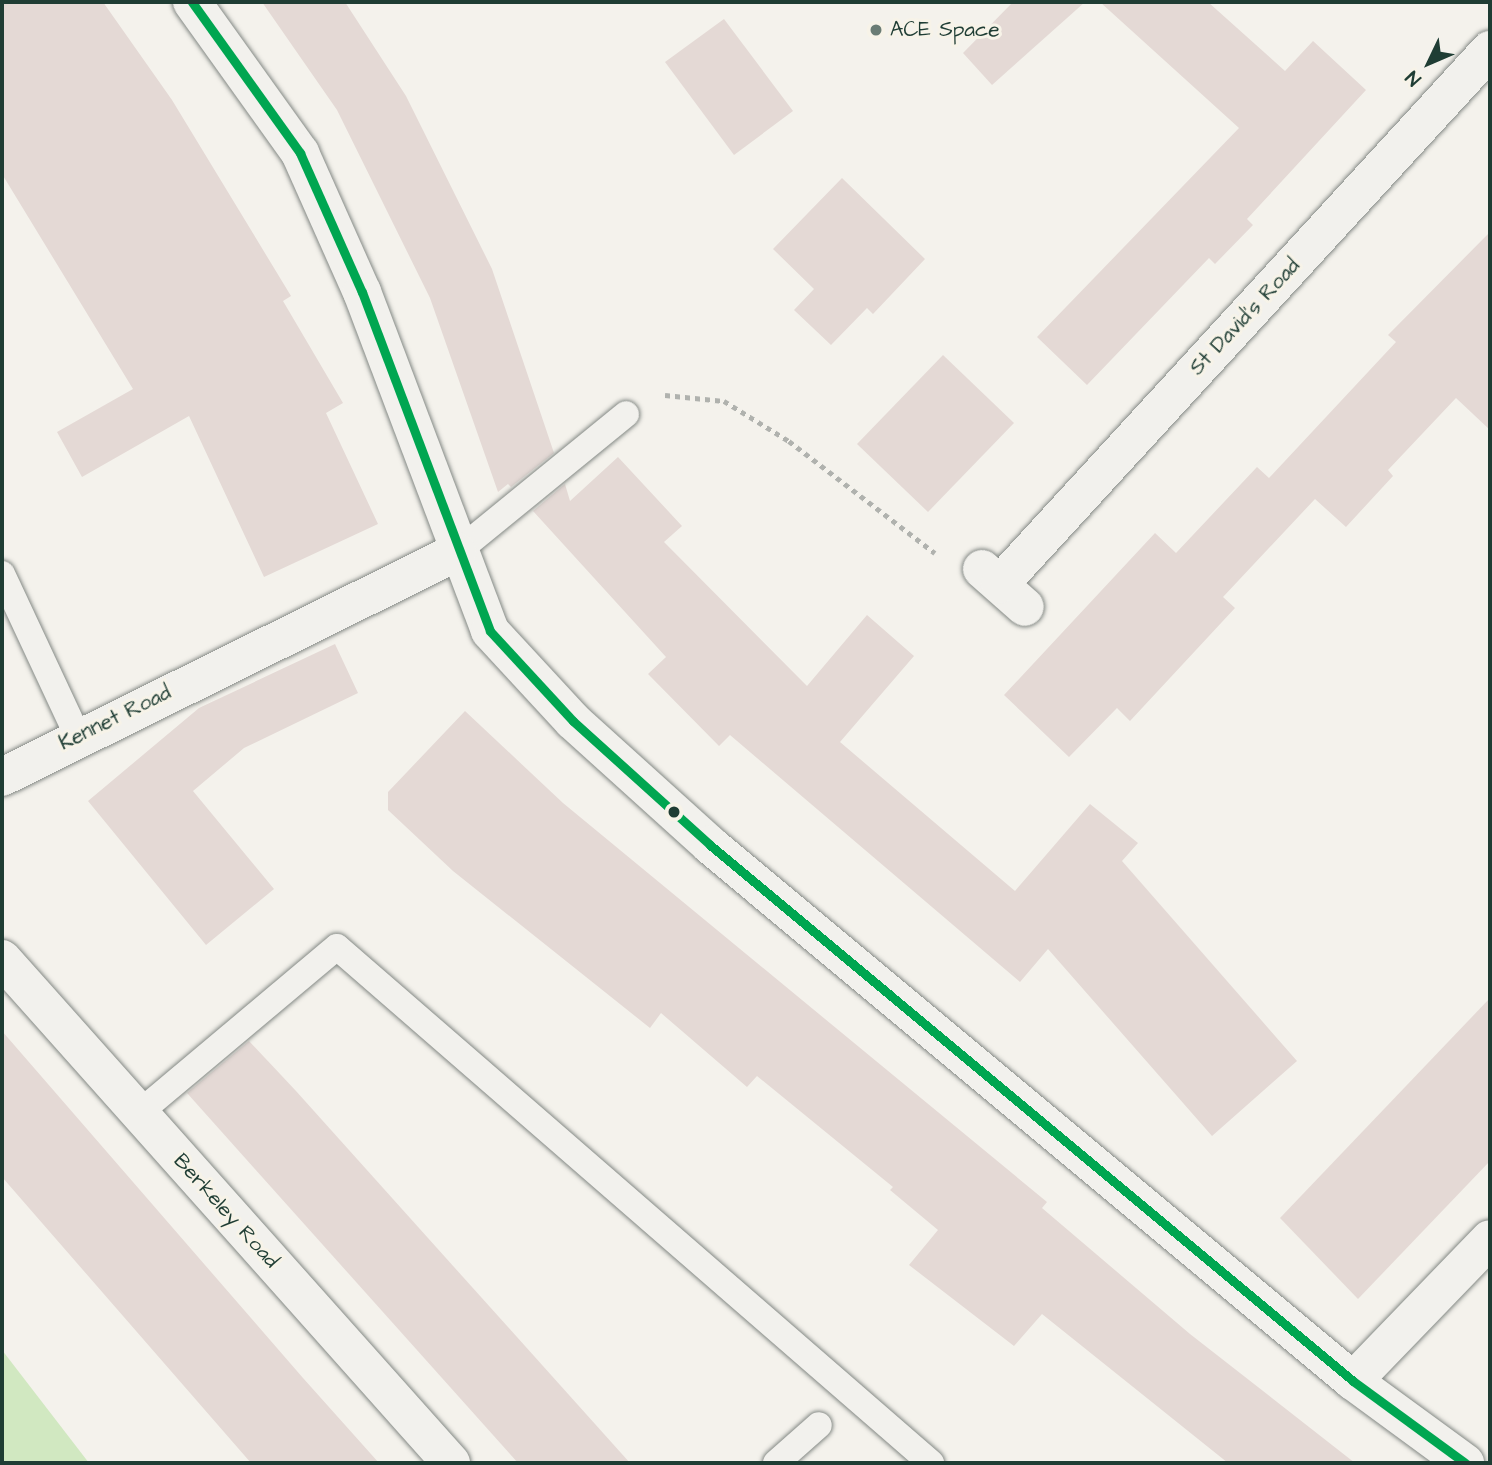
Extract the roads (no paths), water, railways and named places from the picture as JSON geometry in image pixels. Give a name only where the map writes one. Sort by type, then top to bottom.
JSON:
[{"type":"street","points":[[192,2],[300,153],[362,292],[457,552],[490,631],[573,721],[721,854],[1353,1381],[1465,1463]]},
{"type":"street","name":"St David's Road","points":[[1002,587],[1490,50]]},
{"type":"street","name":"Kennet Road","points":[[2,777],[77,735],[305,630],[457,552]]},
{"type":"street","name":"Berkeley Road","points":[[2,959],[451,1463]]},
{"type":"street","points":[[1353,1381],[1490,1239]]},
{"type":"lane","points":[[457,552],[626,414]]},
{"type":"lane","points":[[2,574],[77,735]]},
{"type":"lane","points":[[139,1114],[337,947],[931,1463]]},
{"type":"lane","points":[[776,1463],[818,1425]]},
{"type":"place","name":"ACE Space","points":[[876,30]]}]
